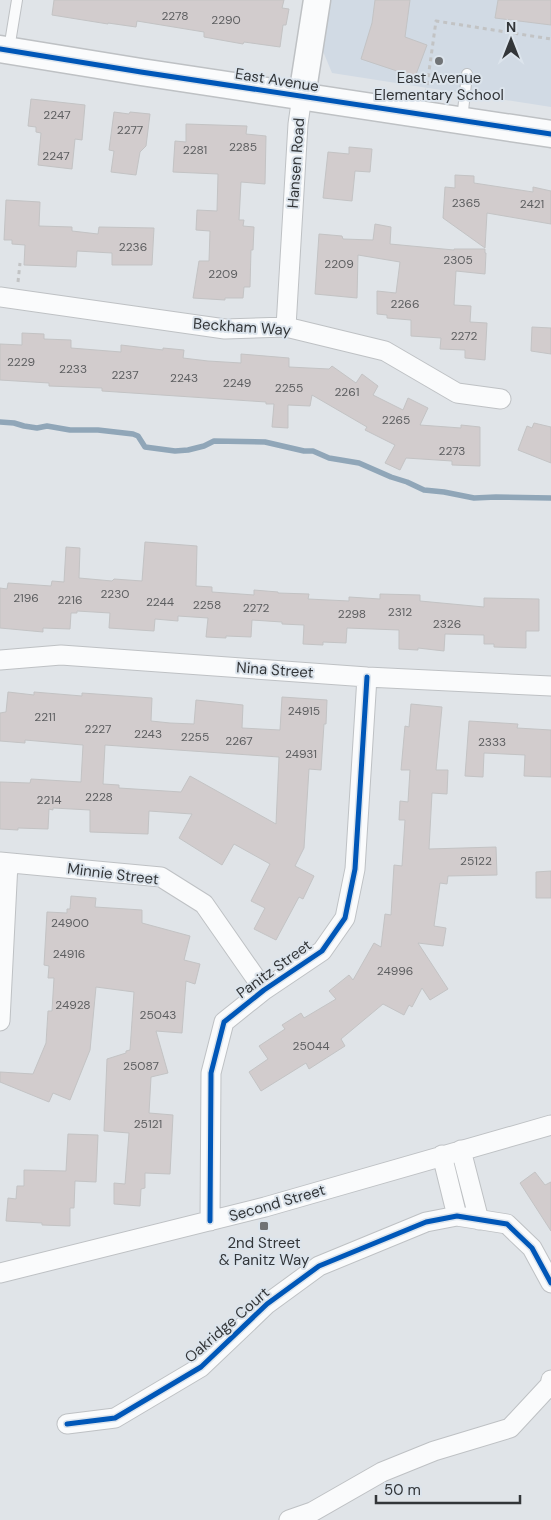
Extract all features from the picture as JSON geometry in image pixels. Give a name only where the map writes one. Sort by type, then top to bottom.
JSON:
[{"type":"street","name":"Hansen Road","points":[[286,327],[298,124],[317,0]]},
{"type":"street","name":"East Avenue","points":[[5,49],[141,72],[551,134]]},
{"type":"street","name":"Beckham Way","points":[[0,296],[225,329],[286,327],[385,351],[457,393],[502,399]]},
{"type":"street","name":"Nina Street","points":[[0,660],[61,655],[367,677],[551,686]]},
{"type":"street","name":"Panitz Street","points":[[210,1221],[212,1073],[224,1022],[264,990],[322,951],[344,918],[355,869],[367,677]]},
{"type":"street","name":"Minnie Street","points":[[4,862],[161,877],[204,904],[264,990]]},
{"type":"street","points":[[0,1021],[4,862]]},
{"type":"street","name":"Second Street","points":[[0,1273],[265,1207],[551,1125]]},
{"type":"street","points":[[460,1150],[478,1220]]},
{"type":"street","points":[[442,1155],[457,1216],[506,1224],[532,1248],[551,1283]]},
{"type":"street","name":"Oakridge Court","points":[[67,1424],[115,1418],[201,1367],[267,1304],[319,1266],[426,1222],[457,1216]]},
{"type":"street","points":[[289,1520],[312,1512],[382,1472],[434,1451],[510,1428],[550,1385],[551,1380]]},
{"type":"lane","points":[[5,49],[17,0]]},
{"type":"lane","points":[[462,120],[467,74]]},
{"type":"path","points":[[426,94],[436,21],[551,39]]},
{"type":"shaded area","name":"East Avenue Elementary School","points":[[329,0],[551,0],[551,107],[332,73],[322,49]]},
{"type":"building","points":[[54,0],[284,0],[282,8],[289,9],[286,25],[283,25],[280,47],[244,42],[243,44],[204,37],[204,32],[137,21],[136,27],[52,15]]},
{"type":"building","points":[[375,0],[410,0],[405,37],[427,45],[415,77],[361,59],[372,23]]},
{"type":"building","points":[[498,0],[551,0],[551,25],[495,18]]},
{"type":"building","points":[[31,99],[85,105],[82,140],[75,139],[72,169],[38,165],[41,133],[36,132],[36,127],[28,126]]},
{"type":"building","points":[[114,112],[150,114],[146,146],[140,152],[136,175],[111,172],[114,151],[109,150]]},
{"type":"building","points":[[186,124],[247,126],[246,134],[266,136],[265,184],[241,182],[239,220],[244,220],[243,226],[254,227],[250,287],[244,287],[243,298],[225,298],[225,300],[193,298],[199,261],[209,261],[210,231],[196,230],[197,210],[217,211],[218,174],[173,172],[175,141],[186,142]]},
{"type":"building","points":[[349,147],[372,149],[370,172],[355,171],[352,201],[323,198],[328,152],[349,154]]},
{"type":"building","points":[[455,175],[474,176],[474,183],[533,192],[533,187],[551,191],[551,224],[487,213],[485,248],[443,218],[445,187],[455,188]]},
{"type":"building","points":[[6,200],[40,202],[39,226],[72,227],[72,231],[98,234],[99,227],[154,228],[152,265],[112,265],[112,253],[77,251],[76,267],[24,265],[25,245],[12,244],[12,240],[4,240]]},
{"type":"building","points":[[375,224],[391,227],[390,244],[454,250],[485,249],[485,274],[456,271],[454,305],[471,306],[470,322],[487,323],[485,360],[465,358],[465,350],[440,349],[441,338],[411,336],[411,320],[387,318],[387,315],[377,314],[377,291],[396,293],[400,262],[358,255],[357,298],[315,294],[319,234],[342,236],[343,239],[373,240]]},
{"type":"building","points":[[532,327],[551,328],[551,354],[531,351]]},
{"type":"building","points":[[22,333],[44,334],[44,339],[71,340],[71,348],[121,352],[121,345],[163,350],[163,348],[184,350],[183,358],[208,361],[241,363],[241,354],[289,358],[289,367],[329,369],[332,366],[356,383],[362,374],[378,386],[373,395],[403,410],[408,398],[428,408],[420,425],[461,428],[461,425],[480,427],[480,466],[452,465],[452,461],[406,458],[400,470],[385,463],[395,445],[365,430],[367,427],[312,395],[310,406],[288,405],[288,428],[272,427],[274,404],[266,404],[266,402],[102,391],[102,388],[49,386],[49,383],[0,380],[0,344],[22,345]]},
{"type":"building","points":[[534,423],[551,427],[551,463],[518,450],[527,426],[532,428]]},
{"type":"building","points":[[145,542],[197,546],[196,586],[212,587],[212,592],[254,595],[254,590],[309,594],[308,599],[349,601],[349,597],[380,599],[380,594],[420,595],[420,601],[484,607],[484,598],[539,599],[539,631],[526,631],[526,648],[494,647],[494,644],[484,644],[484,635],[445,634],[444,651],[418,648],[418,650],[399,649],[399,630],[347,628],[346,643],[323,642],[323,645],[303,644],[304,625],[252,620],[251,637],[206,637],[208,618],[178,616],[178,621],[155,619],[154,631],[109,628],[110,613],[77,611],[77,613],[71,613],[70,629],[43,628],[43,632],[0,628],[0,588],[7,589],[8,583],[51,586],[52,581],[64,582],[66,547],[80,548],[79,578],[142,581]]},
{"type":"building","points":[[8,692],[34,695],[34,692],[82,696],[82,693],[152,698],[151,721],[194,724],[196,700],[243,705],[242,728],[280,730],[282,697],[327,700],[321,770],[309,769],[304,848],[295,866],[314,876],[303,899],[299,897],[276,940],[254,929],[265,908],[251,901],[270,864],[234,844],[222,865],[179,838],[192,814],[149,811],[148,834],[90,832],[90,810],[53,808],[53,810],[49,809],[48,829],[0,829],[0,782],[30,783],[31,779],[81,782],[83,745],[25,740],[25,743],[0,741],[0,713],[6,712]],"holes":[[[105,745],[279,757],[276,824],[190,776],[181,792],[119,788],[119,785],[103,784]]]},
{"type":"building","points":[[411,704],[442,707],[436,770],[448,770],[447,794],[432,793],[429,849],[496,847],[497,875],[448,876],[447,884],[440,883],[434,926],[446,928],[443,946],[418,943],[448,989],[430,1000],[422,988],[412,1007],[409,1005],[404,1015],[383,1004],[341,1039],[345,1046],[309,1069],[306,1063],[261,1091],[249,1072],[268,1059],[259,1046],[285,1029],[282,1025],[301,1013],[304,1018],[336,999],[329,991],[349,975],[353,980],[374,943],[381,947],[385,914],[391,915],[394,865],[402,866],[405,820],[399,820],[400,801],[408,802],[410,770],[401,770],[405,726],[409,727]]},
{"type":"building","points":[[469,721],[518,724],[517,728],[551,730],[551,777],[524,776],[525,755],[484,753],[483,777],[465,776]]},
{"type":"building","points":[[551,871],[551,898],[536,898],[536,872]]},
{"type":"building","points":[[71,896],[96,898],[95,907],[142,910],[142,923],[190,936],[184,960],[200,964],[195,984],[186,981],[182,1033],[156,1031],[168,1073],[151,1077],[149,1113],[173,1115],[170,1174],[145,1173],[145,1188],[141,1189],[140,1206],[114,1204],[114,1183],[125,1184],[129,1133],[104,1131],[107,1059],[130,1050],[134,992],[96,987],[90,1050],[70,1100],[53,1093],[49,1102],[0,1082],[0,1072],[33,1074],[46,1043],[48,1011],[52,1011],[54,978],[48,978],[49,966],[44,965],[47,912],[67,913],[67,909],[70,909]]},
{"type":"building","points":[[68,1134],[98,1135],[96,1182],[75,1181],[74,1208],[70,1208],[70,1226],[6,1221],[8,1198],[16,1199],[17,1186],[24,1186],[24,1170],[66,1171]]},
{"type":"building","points":[[535,1172],[545,1185],[551,1182],[551,1231],[520,1183]]},
{"type":"waterway","points":[[0,422],[37,428],[47,426],[70,430],[98,430],[133,434],[138,436],[145,447],[175,451],[204,446],[214,441],[265,442],[304,451],[313,451],[329,458],[359,463],[424,490],[474,498],[551,498]]},
{"type":"cycle path","points":[[0,49],[551,134]]},
{"type":"cycle path","points":[[210,1221],[211,1073],[224,1022],[264,990],[322,951],[345,918],[355,869],[367,677]]},
{"type":"cycle path","points":[[67,1424],[115,1418],[201,1367],[267,1304],[319,1266],[426,1222],[457,1216],[507,1224],[532,1248],[551,1283]]},
{"type":"place","name":"East Avenue Elementary School","points":[[439,61]]},
{"type":"place","name":"2nd Street & Panitz Way","points":[[264,1226]]}]
